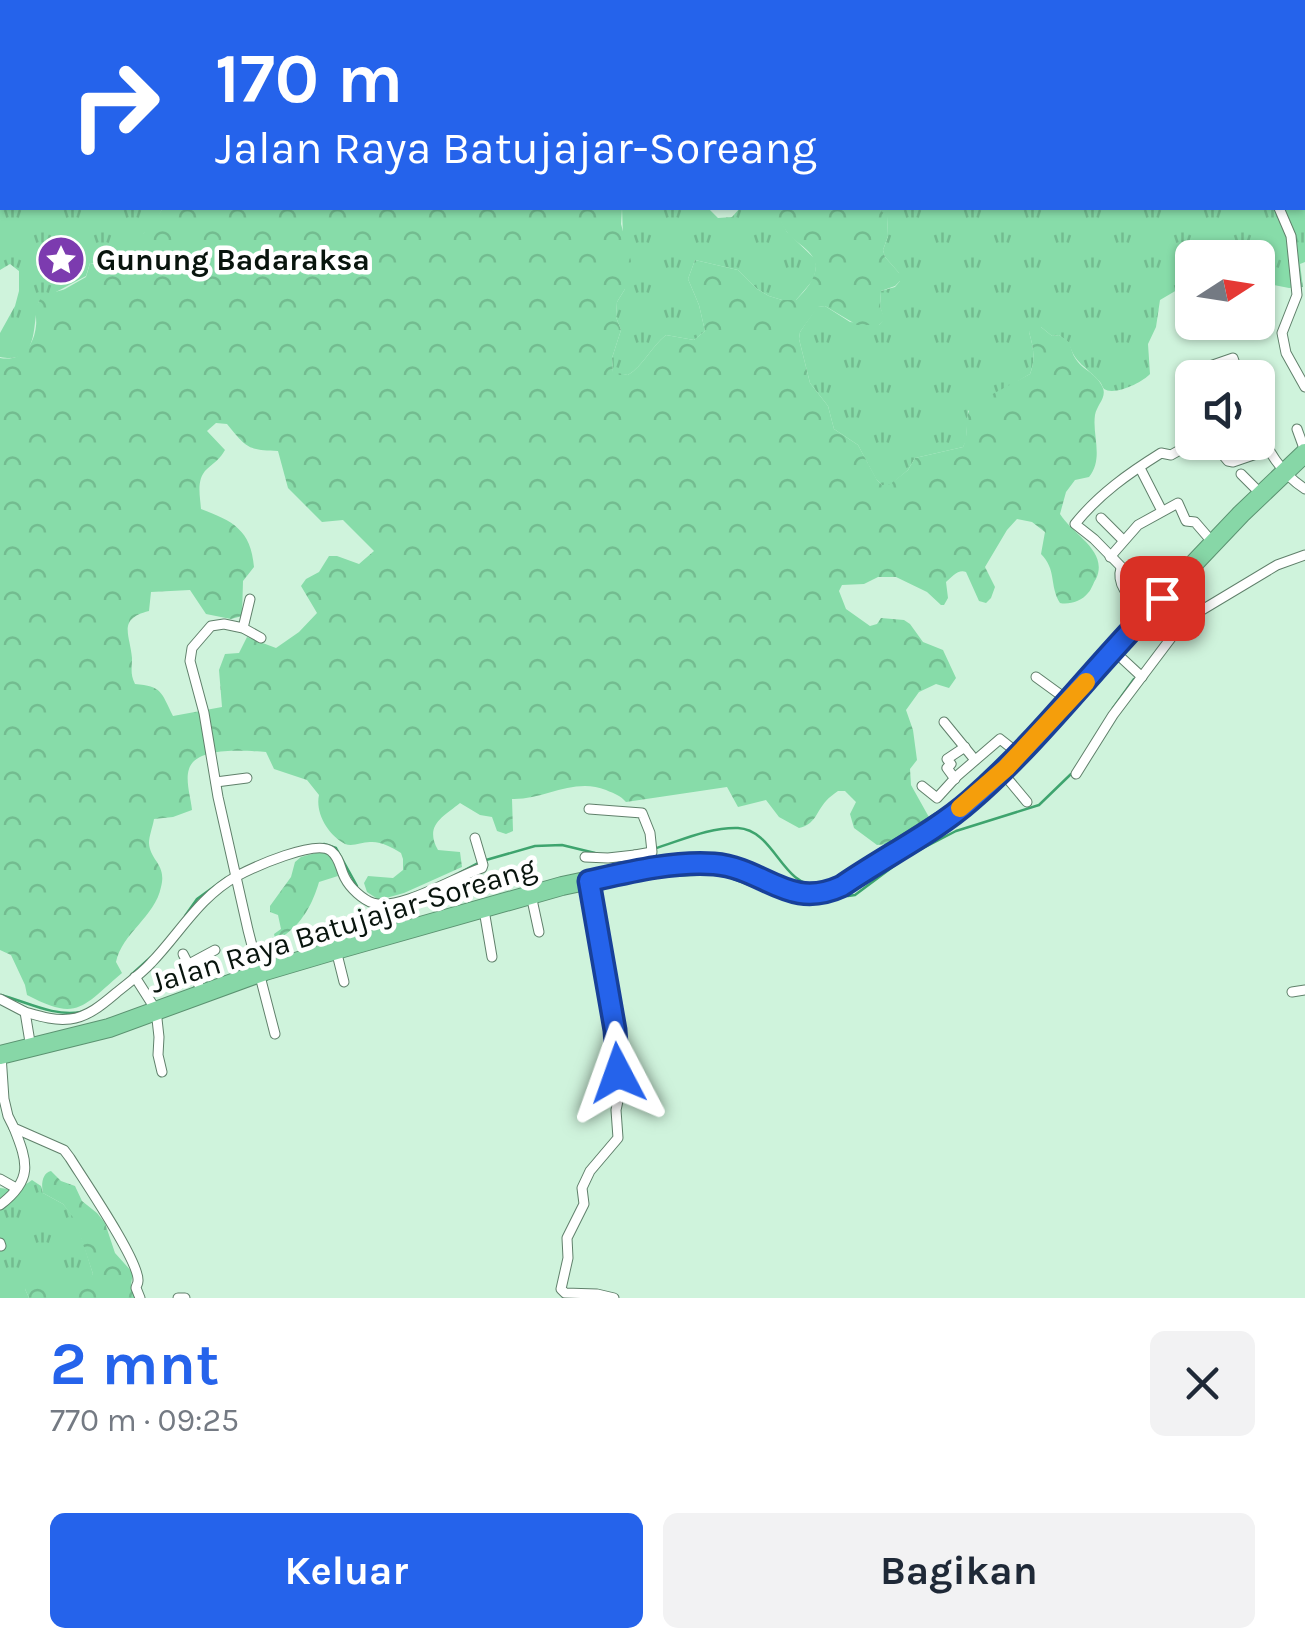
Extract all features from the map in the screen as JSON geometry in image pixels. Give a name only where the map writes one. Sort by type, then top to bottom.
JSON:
[{"type":"highway","name":"Jalan Raya Batujajar-Soreang","points":[[0,1055],[123,1028],[156,1010],[260,972],[589,881],[646,855],[721,865],[798,894],[824,894],[842,886],[969,802],[1002,772],[1152,604],[1305,452]]},
{"type":"street","points":[[1279,210],[1291,236],[1296,295],[1282,333],[1286,353],[1305,387]]},
{"type":"street","points":[[1296,429],[1305,452]]},
{"type":"street","points":[[1152,604],[1075,524],[1118,481],[1162,453],[1175,453]]},
{"type":"street","points":[[1275,458],[1293,481],[1305,489]]},
{"type":"street","points":[[1140,468],[1162,511]]},
{"type":"street","points":[[1241,474],[1262,495]]},
{"type":"street","points":[[1110,557],[1138,524],[1179,504],[1186,521],[1195,522],[1214,544]]},
{"type":"street","points":[[1101,518],[1124,540]]},
{"type":"street","points":[[1076,774],[1113,714],[1177,630],[1276,565],[1305,555]]},
{"type":"street","points":[[1121,568],[1118,574],[1126,592],[1152,604]]},
{"type":"street","points":[[1126,592],[1130,590],[1152,604]]},
{"type":"street","points":[[242,628],[250,599]]},
{"type":"street","points":[[261,638],[242,628],[211,626],[190,654],[248,930],[275,1034]]},
{"type":"street","points":[[1114,651],[1142,677]]},
{"type":"street","points":[[1036,677],[1068,701]]},
{"type":"street","points":[[944,722],[975,760]]},
{"type":"street","points":[[922,786],[936,798],[1000,739],[1019,754]]},
{"type":"street","points":[[955,778],[947,768],[951,764],[947,760],[965,747]]},
{"type":"street","points":[[1002,772],[1027,802]]},
{"type":"street","points":[[216,782],[247,778]]},
{"type":"street","points":[[946,789],[955,798],[969,802]]},
{"type":"street","points":[[585,857],[646,855],[650,833],[642,813],[590,809]]},
{"type":"street","points":[[0,999],[24,1012],[53,1019],[70,1019],[92,1012],[152,962],[204,900],[221,886],[263,864],[307,850],[330,850],[344,878],[361,896],[371,903],[390,904],[482,868],[475,838]]},
{"type":"street","points":[[589,881],[622,1086],[616,1110],[618,1138],[590,1171],[582,1188],[584,1204],[567,1238],[568,1258],[561,1288],[565,1293],[614,1298]]},
{"type":"street","points":[[531,895],[539,932]]},
{"type":"street","points":[[484,910],[492,956]]},
{"type":"street","points":[[190,964],[216,950]]},
{"type":"street","points":[[336,950],[344,982]]},
{"type":"street","points":[[183,954],[204,993]]},
{"type":"street","points":[[135,977],[156,1010],[162,1072]]},
{"type":"street","points":[[1292,992],[1305,990]]},
{"type":"street","points":[[24,1012],[30,1048]]},
{"type":"street","points":[[0,1055],[4,1099],[26,1170],[14,1194],[0,1205]]},
{"type":"street","points":[[14,1128],[64,1150],[70,1158],[124,1244],[137,1274],[140,1298]]},
{"type":"street","points":[[0,1180],[16,1188]]},
{"type":"green space","points":[[0,210],[162,210],[144,233],[131,263],[90,263],[86,276],[39,301],[32,341],[22,355],[13,358],[0,357],[0,333],[15,306],[19,271],[10,264],[0,270]]},
{"type":"green space","points":[[161,210],[622,210],[621,224],[631,261],[625,289],[617,302],[616,317],[621,330],[612,358],[613,372],[628,375],[666,335],[694,340],[705,331],[688,279],[695,260],[738,270],[769,296],[796,300],[814,277],[815,264],[772,210],[880,210],[887,216],[885,257],[900,274],[895,286],[881,291],[880,306],[885,320],[879,325],[857,325],[825,306],[818,307],[800,332],[810,383],[828,406],[834,429],[858,445],[877,480],[889,485],[908,470],[915,458],[963,447],[972,405],[1030,374],[1033,353],[1029,332],[1034,326],[1052,336],[1059,335],[1070,343],[1075,359],[1104,390],[1094,423],[1096,462],[1089,477],[1075,480],[1066,492],[1060,514],[1094,552],[1099,569],[1096,579],[1082,598],[1060,603],[1049,566],[1041,554],[1045,532],[1032,522],[1017,519],[985,567],[995,587],[986,603],[979,601],[963,571],[946,582],[948,598],[944,605],[896,577],[842,585],[839,591],[846,609],[870,626],[881,618],[904,620],[923,642],[943,650],[956,678],[949,688],[936,684],[919,692],[906,710],[917,760],[910,769],[911,785],[930,819],[888,844],[877,845],[854,828],[850,814],[856,802],[845,791],[830,797],[812,821],[799,828],[779,817],[766,800],[738,807],[727,787],[626,802],[606,790],[571,787],[512,799],[513,831],[506,834],[497,831],[492,817],[460,803],[437,822],[433,834],[438,850],[460,852],[462,867],[379,900],[367,892],[364,883],[368,876],[393,878],[403,870],[401,853],[378,842],[348,845],[339,840],[324,823],[319,795],[307,780],[274,769],[266,752],[223,751],[201,756],[188,774],[192,810],[154,819],[149,843],[162,873],[161,887],[158,898],[119,952],[116,962],[122,973],[79,1007],[58,1008],[44,1003],[27,995],[11,955],[0,950],[0,358],[14,358],[29,346],[40,299],[86,277],[90,263],[131,263],[141,237]],"holes":[[[216,423],[227,424],[248,446],[278,451],[288,488],[322,522],[343,520],[374,551],[359,564],[329,556],[319,572],[301,586],[317,613],[299,632],[276,648],[247,637],[239,653],[225,654],[219,670],[222,707],[173,716],[160,692],[135,684],[129,623],[149,611],[151,592],[190,590],[206,614],[231,619],[242,616],[243,581],[254,567],[249,544],[231,523],[201,509],[200,498],[204,473],[225,450],[207,431]]]},
{"type":"green space","points":[[622,210],[710,210],[718,218],[732,217],[738,210],[775,210],[787,232],[815,259],[816,266],[814,279],[796,300],[782,300],[757,289],[738,270],[695,260],[688,279],[705,331],[694,340],[666,335],[628,375],[613,373],[612,358],[621,330],[616,317],[617,302],[625,289]]},
{"type":"green space","points":[[880,210],[1305,210],[1305,262],[1300,264],[1303,287],[1275,285],[1275,240],[1175,240],[1175,291],[1160,300],[1156,327],[1148,344],[1150,374],[1135,384],[1109,391],[1059,335],[1052,336],[1041,327],[1029,332],[1033,353],[1030,374],[968,411],[963,447],[915,458],[908,470],[889,486],[876,479],[858,445],[834,429],[828,406],[810,383],[799,339],[817,307],[825,306],[850,322],[879,325],[884,320],[881,291],[900,281],[883,250],[888,236],[887,217]]},
{"type":"green space","points":[[327,850],[332,854],[338,876],[319,882],[301,919],[282,941],[276,942],[274,934],[281,929],[278,915],[270,912],[270,906],[291,877],[295,862]]},
{"type":"green space","points":[[51,1171],[61,1181],[75,1186],[82,1201],[105,1223],[115,1253],[133,1273],[131,1284],[136,1298],[29,1298],[25,1289],[34,1282],[79,1283],[93,1274],[75,1220],[63,1204],[43,1193],[43,1180]]},
{"type":"green space","points":[[32,1180],[43,1193],[63,1204],[76,1220],[93,1274],[79,1288],[46,1285],[25,1289],[29,1298],[0,1298],[0,1188],[17,1188]]},
{"type":"waterway","points":[[1113,708],[1134,679]]},
{"type":"waterway","points":[[844,893],[855,895],[906,857],[956,831],[1039,805],[1071,774]]},
{"type":"waterway","points":[[653,849],[705,832],[738,828],[761,838],[796,878],[819,885]]},
{"type":"waterway","points":[[324,844],[336,848],[357,886]]},
{"type":"waterway","points":[[486,860],[535,846],[562,845],[595,853]]},
{"type":"waterway","points":[[459,873],[478,863]]},
{"type":"waterway","points":[[185,916],[197,899],[226,878]]},
{"type":"waterway","points":[[131,975],[151,957]]},
{"type":"waterway","points":[[1,995],[51,1011],[81,1012]]},
{"type":"slow traffic","points":[[960,808],[1006,768],[1086,682]]},
{"type":"place","name":"Gunung Badaraksa","points":[[61,260]]},
{"type":"route","points":[[618,1073],[615,1030],[589,881],[646,868],[710,864],[731,867],[805,895],[824,894],[842,886],[967,804],[1006,768],[1162,598]]}]
